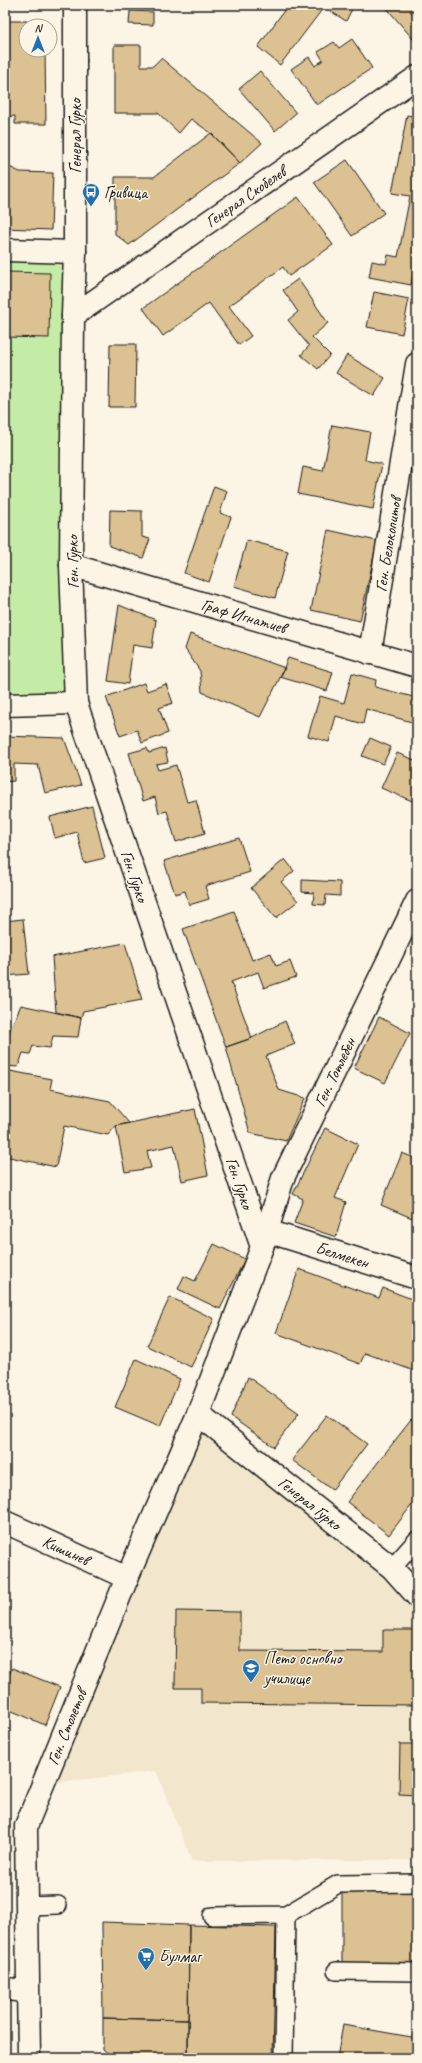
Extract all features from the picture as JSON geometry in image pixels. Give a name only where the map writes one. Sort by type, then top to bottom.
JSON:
[{"type":"street","name":"Генерал Гурко","points":[[73,316],[75,252],[75,5]]},
{"type":"street","name":"Генерал Скобелев","points":[[73,316],[417,77]]},
{"type":"street","points":[[5,250],[75,252]]},
{"type":"street","name":"Ген. Гурко","points":[[73,316],[72,565],[76,703],[265,1239]]},
{"type":"street","name":"Ген. Белокопитов","points":[[370,653],[417,364]]},
{"type":"street","name":"Граф Игнатиев","points":[[72,565],[370,653],[414,664]]},
{"type":"street","points":[[5,705],[76,703]]},
{"type":"street","name":"Ген. Тотлебен","points":[[265,1239],[283,1178],[417,901]]},
{"type":"street","points":[[198,1414],[265,1239]]},
{"type":"street","name":"Белмекен","points":[[265,1239],[417,1278]]},
{"type":"street","name":"Генерал Гурко","points":[[198,1414],[392,1568],[417,1596]]},
{"type":"street","name":"Ген. Столетов","points":[[29,2058],[26,1826],[127,1578],[198,1414]]},
{"type":"street","name":"Кишинев","points":[[5,1522],[127,1578]]},
{"type":"street","points":[[5,1989],[27,1991]]},
{"type":"lane","points":[[392,1568],[417,1540]]},
{"type":"lane","points":[[212,1916],[286,1915],[338,1884],[417,1883]]},
{"type":"lane","points":[[26,1906],[58,1905]]},
{"type":"lane","points":[[284,2058],[286,1915]]},
{"type":"lane","points":[[336,1971],[417,1972]]},
{"type":"shaded area","name":"Пето основно училище","points":[[198,1414],[417,1596],[417,1860],[192,1861],[156,1771],[44,1784]]},
{"type":"green space","points":[[5,250],[75,252],[76,703],[5,705]]},
{"type":"building","points":[[253,5],[253,8],[230,6]]},
{"type":"building","points":[[288,5],[354,5],[346,21],[324,7],[280,65],[258,47]]},
{"type":"building","points":[[384,5],[417,5],[410,11],[417,19],[417,35],[413,39]]},
{"type":"building","points":[[130,11],[153,12],[153,25],[129,24]]},
{"type":"building","points":[[7,21],[18,21],[18,58],[45,58],[46,124],[15,124],[15,116],[5,117],[5,32],[8,32]]},
{"type":"building","points":[[352,39],[372,68],[317,105],[291,69],[309,57],[315,66],[323,60],[318,52],[334,42],[339,48]]},
{"type":"building","points":[[114,45],[141,45],[141,66],[153,66],[161,58],[262,143],[240,163],[211,133],[191,119],[179,133],[158,113],[114,113]]},
{"type":"building","points":[[260,71],[296,113],[275,131],[239,89]]},
{"type":"building","points":[[407,115],[417,117],[417,252],[411,285],[369,277],[372,261],[386,264],[388,255],[398,257],[410,196],[392,193]]},
{"type":"building","points":[[211,133],[240,163],[129,245],[115,234],[115,177],[154,177]]},
{"type":"building","points":[[347,160],[384,213],[352,236],[314,182]]},
{"type":"building","points":[[5,165],[20,172],[53,173],[51,230],[5,228]]},
{"type":"building","points":[[298,197],[333,245],[289,276],[283,267],[229,306],[251,336],[239,345],[209,303],[163,336],[143,308]]},
{"type":"building","points":[[5,272],[50,273],[49,338],[5,337]]},
{"type":"building","points":[[298,279],[328,323],[312,337],[330,355],[318,369],[301,355],[309,346],[288,320],[298,312],[283,290]]},
{"type":"building","points":[[374,292],[409,299],[402,334],[367,327]]},
{"type":"building","points":[[110,344],[136,344],[135,407],[109,407]]},
{"type":"building","points":[[347,355],[385,378],[374,396],[336,373]]},
{"type":"building","points":[[332,425],[370,432],[365,460],[382,464],[373,509],[298,494],[303,467],[323,471]]},
{"type":"building","points":[[214,486],[227,491],[220,513],[231,517],[209,582],[184,573]]},
{"type":"building","points":[[110,510],[142,511],[142,537],[150,539],[143,558],[109,546]]},
{"type":"building","points":[[328,530],[377,541],[360,621],[311,610]]},
{"type":"building","points":[[247,540],[288,551],[275,598],[234,586]]},
{"type":"building","points":[[119,605],[156,620],[152,648],[133,645],[128,684],[108,681]]},
{"type":"building","points":[[190,634],[285,668],[260,717],[202,692],[200,671],[185,649]]},
{"type":"building","points":[[288,658],[333,672],[327,691],[280,677]]},
{"type":"building","points":[[352,673],[376,680],[375,687],[417,698],[417,714],[415,723],[366,709],[363,724],[336,716],[329,742],[308,736],[320,696],[344,703]]},
{"type":"building","points":[[144,683],[147,691],[166,684],[173,703],[159,708],[168,733],[142,743],[137,730],[120,736],[106,697]]},
{"type":"building","points":[[5,736],[64,738],[81,785],[45,793],[38,765],[14,764],[14,781],[5,782]]},
{"type":"building","points":[[370,738],[391,747],[383,764],[362,756]]},
{"type":"building","points":[[147,748],[149,753],[165,748],[168,762],[156,764],[158,770],[176,765],[187,802],[196,800],[205,833],[176,842],[167,811],[159,813],[155,797],[143,801],[129,753]]},
{"type":"building","points":[[397,753],[417,761],[417,803],[381,788]]},
{"type":"building","points":[[92,806],[105,858],[84,863],[77,832],[55,838],[50,817]]},
{"type":"building","points":[[239,838],[250,872],[205,886],[209,899],[189,905],[185,891],[175,894],[164,861]]},
{"type":"building","points":[[285,859],[294,871],[281,882],[298,901],[276,918],[251,888]]},
{"type":"building","points":[[302,880],[340,882],[340,896],[326,895],[325,905],[313,904],[314,893],[302,892]]},
{"type":"building","points":[[234,911],[252,960],[271,953],[276,966],[290,961],[296,977],[264,988],[258,972],[231,982],[252,1038],[226,1047],[183,929]]},
{"type":"building","points":[[23,919],[29,974],[5,976],[5,921]]},
{"type":"building","points":[[125,943],[142,1000],[83,1011],[81,1018],[56,1012],[52,957]]},
{"type":"building","points":[[21,1005],[81,1018],[78,1037],[53,1036],[50,1048],[33,1046],[30,1054],[23,1053],[18,1067],[6,1066],[9,1032]]},
{"type":"building","points":[[379,1017],[410,1033],[385,1083],[354,1068]]},
{"type":"building","points":[[285,1021],[295,1044],[266,1056],[279,1090],[305,1098],[286,1141],[250,1133],[226,1047],[252,1038]]},
{"type":"building","points":[[10,1071],[52,1079],[50,1089],[110,1101],[129,1123],[116,1126],[108,1135],[64,1126],[56,1167],[5,1156],[5,1095]]},
{"type":"building","points":[[195,1109],[208,1175],[182,1181],[174,1145],[147,1151],[151,1168],[125,1172],[116,1126]]},
{"type":"building","points":[[325,1128],[358,1144],[335,1198],[346,1202],[336,1237],[294,1223],[303,1199],[293,1194]]},
{"type":"building","points":[[402,1153],[417,1159],[417,1206],[412,1218],[381,1205]]},
{"type":"building","points":[[214,1244],[245,1259],[220,1309],[178,1289],[184,1276],[195,1281]]},
{"type":"building","points":[[299,1269],[379,1298],[383,1288],[417,1301],[417,1372],[365,1353],[360,1364],[276,1333]]},
{"type":"building","points":[[5,1275],[6,1275],[5,1313]]},
{"type":"building","points":[[170,1297],[214,1319],[191,1367],[147,1346]]},
{"type":"building","points":[[136,1359],[180,1379],[160,1426],[115,1407]]},
{"type":"building","points":[[248,1377],[299,1413],[274,1447],[231,1417]]},
{"type":"building","points":[[327,1415],[367,1444],[332,1490],[292,1460]]},
{"type":"building","points":[[411,1420],[417,1424],[417,1498],[389,1535],[347,1502]]},
{"type":"building","points":[[176,1611],[240,1612],[240,1651],[383,1652],[383,1630],[417,1630],[417,1705],[201,1703],[201,1688],[175,1688]]},
{"type":"building","points":[[12,1668],[60,1687],[45,1725],[5,1708],[5,1685]]},
{"type":"building","points":[[400,1744],[417,1744],[417,1795],[399,1794]]},
{"type":"building","points":[[342,1891],[417,1891],[417,1967],[342,1967]]},
{"type":"building","name":"Булмаг","points":[[102,1922],[189,1925],[188,2020],[103,2018]]},
{"type":"building","points":[[189,1925],[276,1927],[273,2058],[188,2058]]},
{"type":"building","points":[[103,2018],[188,2020],[188,2058],[113,2058],[103,2049]]},
{"type":"building","points":[[343,2025],[417,2038],[417,2058],[337,2058]]},
{"type":"place","name":"Гривица","points":[[91,207]]},
{"type":"place","name":"Пето основно училище","points":[[251,1683]]},
{"type":"place","name":"Булмаг","points":[[146,1971]]}]
